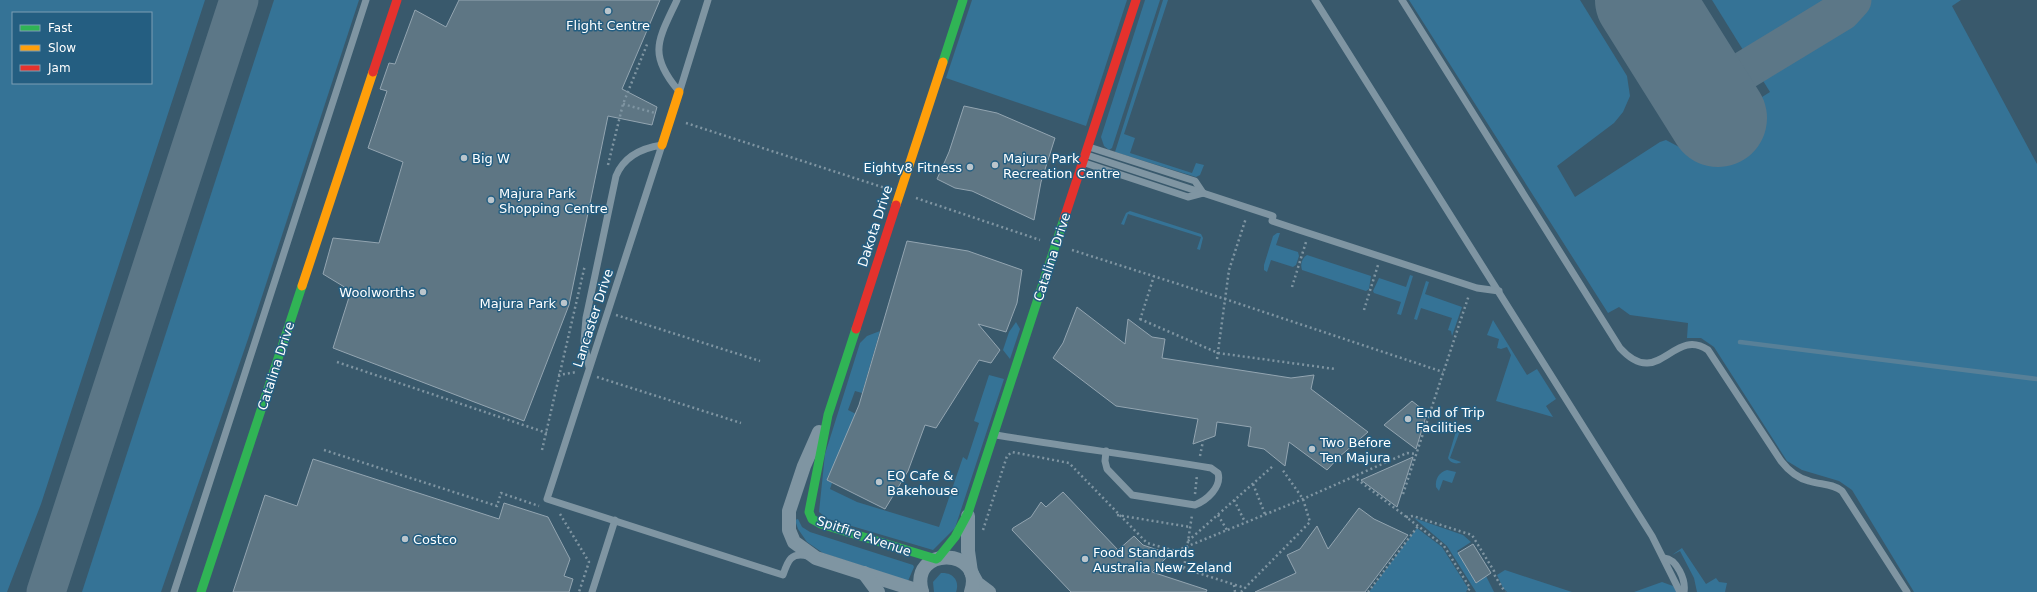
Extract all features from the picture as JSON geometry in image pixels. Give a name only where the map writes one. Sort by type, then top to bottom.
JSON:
[{"type":"street","name":"Catalina Drive","points":[[201,592],[397,0]]},
{"type":"street","name":"Dakota Drive","points":[[828,415],[963,0]]},
{"type":"street","name":"Catalina Drive","points":[[937,558],[955,537],[968,513],[1136,0]]},
{"type":"street","points":[[662,145],[679,92]]},
{"type":"street","points":[[828,415],[804,466],[788,519],[789,530],[794,542],[806,553],[820,560],[922,592],[920,581],[923,571],[930,563],[937,558],[946,556],[959,559],[977,583],[989,592]]},
{"type":"street","name":"Spitfire Avenue","points":[[828,415],[810,506],[810,517],[821,524],[902,550],[937,558]]},
{"type":"street","name":"Catalina Drive","points":[[968,513],[968,551],[973,583],[972,592]]},
{"type":"street","points":[[864,573],[878,592]]},
{"type":"lane","points":[[174,592],[366,0]]},
{"type":"lane","points":[[677,0],[660,38],[658,50],[663,70],[679,92]]},
{"type":"lane","points":[[679,92],[708,0]]},
{"type":"lane","points":[[1315,0],[1655,540],[1680,592]]},
{"type":"lane","points":[[1402,0],[1620,348],[1635,361],[1646,363],[1659,360],[1689,344],[1702,346],[1708,350],[1781,461],[1793,473],[1802,479],[1835,486],[1842,491],[1907,592]]},
{"type":"lane","points":[[588,370],[584,341],[586,318],[616,176],[621,166],[630,156],[642,150],[662,145]]},
{"type":"lane","name":"Lancaster Drive","points":[[615,520],[548,499],[588,370],[662,145]]},
{"type":"lane","points":[[1085,154],[1195,181],[1203,193]]},
{"type":"lane","points":[[1085,154],[1188,197],[1203,193],[1273,216],[1272,221],[1472,287],[1499,291]]},
{"type":"lane","points":[[994,435],[1106,451],[1211,468],[1218,473],[1219,483],[1216,489],[1196,505],[1134,496],[1107,469],[1105,461],[1106,451]]},
{"type":"lane","points":[[592,592],[615,520],[783,575],[787,561],[794,555],[802,555],[820,560]]},
{"type":"lane","points":[[1664,558],[1672,560],[1677,567],[1684,582],[1684,592]]},
{"type":"path","points":[[623,104],[892,190]]},
{"type":"path","points":[[911,196],[1041,240]]},
{"type":"path","points":[[1217,359],[1229,270],[1249,208]]},
{"type":"path","points":[[1292,287],[1309,233]]},
{"type":"path","points":[[1069,250],[1225,299],[1443,372]]},
{"type":"path","points":[[1364,310],[1381,257]]},
{"type":"path","points":[[1154,276],[1140,320],[1218,353],[1334,369]]},
{"type":"path","points":[[1403,494],[1453,340],[1472,287]]},
{"type":"path","points":[[607,312],[760,361]]},
{"type":"path","points":[[1449,338],[1453,340]]},
{"type":"path","points":[[338,362],[547,433]]},
{"type":"path","points":[[558,375],[588,370],[741,423]]},
{"type":"path","points":[[324,450],[497,506],[501,493],[546,508]]},
{"type":"path","points":[[1188,542],[1273,466]]},
{"type":"path","points":[[1241,592],[1310,522],[1303,499],[1282,469]]},
{"type":"path","points":[[1352,476],[1444,546],[1470,588],[1467,592]]},
{"type":"path","points":[[1253,484],[1265,514]]},
{"type":"path","points":[[1234,500],[1245,522]]},
{"type":"path","points":[[559,512],[589,562],[579,592]]},
{"type":"path","points":[[1117,515],[1190,527]]},
{"type":"path","points":[[1218,515],[1227,530]]},
{"type":"path","points":[[1406,517],[1414,516],[1472,535],[1505,592]]},
{"type":"path","points":[[1368,592],[1418,526]]},
{"type":"path","points":[[1173,565],[1245,588]]},
{"type":"path","points":[[1234,584],[1235,592]]},
{"type":"shaded area","points":[[0,0],[205,0],[41,504],[7,592],[0,592]]},
{"type":"shaded area","points":[[274,0],[359,0],[248,339],[161,592],[82,592]]},
{"type":"shaded area","points":[[972,0],[1127,0],[1086,126],[946,78]]},
{"type":"shaded area","points":[[1145,0],[1160,0],[1112,148],[1109,150],[1104,146],[1101,137]]},
{"type":"shaded area","points":[[1163,0],[1168,0],[1124,134],[1135,138],[1130,153],[1192,173],[1196,163],[1204,165],[1200,175],[1196,177],[1115,152]]},
{"type":"shaded area","points":[[1409,0],[1580,0],[1627,76],[1630,96],[1623,112],[1614,123],[1557,166],[1575,197],[1660,142],[1666,140],[1681,148],[1770,92],[1757,71],[1848,16],[1861,0],[1961,0],[1952,6],[2037,164],[2037,592],[1914,592],[1852,490],[1839,481],[1802,470],[1787,461],[1714,347],[1701,338],[1687,338],[1688,323],[1630,315],[1619,307],[1608,313]]},
{"type":"shaded area","points":[[1712,0],[1840,0],[1827,10],[1748,58]]},
{"type":"shaded area","points":[[1130,211],[1201,234],[1203,238],[1200,250],[1197,249],[1201,237],[1128,214],[1124,225],[1121,224],[1126,213]]},
{"type":"shaded area","points":[[1280,233],[1276,245],[1298,252],[1299,256],[1296,265],[1293,267],[1271,260],[1267,272],[1264,270],[1264,265],[1273,236]]},
{"type":"shaded area","points":[[1307,255],[1371,276],[1369,289],[1366,291],[1302,270],[1302,261]]},
{"type":"shaded area","points":[[1410,275],[1413,276],[1401,315],[1397,314],[1401,302],[1374,293],[1373,291],[1379,278],[1406,287]]},
{"type":"shaded area","points":[[1426,281],[1429,282],[1425,294],[1462,307],[1452,336],[1451,331],[1448,330],[1452,318],[1421,308],[1417,320],[1414,319]]},
{"type":"shaded area","points":[[1493,320],[1527,375],[1537,369],[1556,399],[1546,406],[1553,417],[1496,401],[1511,355],[1507,347],[1501,349],[1497,348],[1499,339],[1487,335]]},
{"type":"shaded area","points":[[1016,322],[1020,329],[1010,359],[1003,350],[1009,332]]},
{"type":"shaded area","points":[[880,331],[862,393],[855,391],[848,410],[856,414],[827,480],[832,483],[830,489],[857,502],[939,527],[963,457],[967,460],[979,423],[974,421],[989,375],[1004,379],[955,528],[933,550],[828,519],[819,512],[825,454],[860,343],[867,336]]},
{"type":"shaded area","points":[[1460,424],[1470,426],[1472,431],[1461,428],[1450,458],[1461,462],[1456,463],[1450,461],[1448,458],[1457,428]]},
{"type":"shaded area","points":[[1447,470],[1456,472],[1452,483],[1443,480],[1439,491],[1436,487],[1437,479],[1442,472]]},
{"type":"shaded area","points":[[1414,518],[1463,535],[1471,542],[1457,551],[1476,582],[1486,576],[1494,592],[1476,592],[1447,546]]},
{"type":"shaded area","points":[[798,519],[802,527],[810,532],[913,565],[914,567],[908,581],[823,553],[807,542],[798,529],[795,520]]},
{"type":"shaded area","points":[[1417,528],[1442,547],[1468,588],[1466,592],[1369,592]]},
{"type":"shaded area","points":[[1682,548],[1706,584],[1716,578],[1719,582],[1727,583],[1725,592],[1697,592],[1694,578],[1680,551],[1672,555]]},
{"type":"shaded area","points":[[1505,570],[1572,592],[1507,592],[1503,588],[1497,575]]},
{"type":"shaded area","points":[[941,573],[949,574],[954,578],[957,584],[956,592],[934,592],[933,582]]},
{"type":"shaded area","points":[[1662,582],[1673,586],[1677,592],[1634,592]]},
{"type":"building","name":"Majura Park Shopping Centre","points":[[459,0],[660,0],[622,89],[657,107],[652,125],[608,116],[569,305],[524,421],[333,348],[351,291],[323,274],[333,238],[379,243],[403,162],[368,148],[387,91],[380,89],[389,63],[395,64],[415,10],[446,27]]},
{"type":"building","name":"Majura Park Recreation Centre","points":[[964,106],[997,113],[1055,138],[1041,182],[1034,220],[972,191],[955,188],[937,179],[949,152]]},
{"type":"building","points":[[907,241],[968,251],[1022,270],[1017,303],[1006,332],[978,324],[1000,350],[991,363],[979,360],[936,428],[925,425],[908,471],[885,509],[827,480],[859,405]]},
{"type":"building","points":[[1077,307],[1125,344],[1128,319],[1152,337],[1165,339],[1162,358],[1291,378],[1314,375],[1311,389],[1368,432],[1339,457],[1327,470],[1289,442],[1285,466],[1264,449],[1248,446],[1251,427],[1217,422],[1215,436],[1193,444],[1198,419],[1116,406],[1053,358],[1063,343]]},
{"type":"building","name":"End of Trip Facilities","points":[[1412,401],[1427,413],[1416,449],[1384,425]]},
{"type":"building","points":[[1413,457],[1397,507],[1361,480]]},
{"type":"building","name":"Costco","points":[[313,459],[499,519],[504,503],[548,517],[570,559],[564,576],[573,579],[569,592],[233,592],[265,495],[297,506]]},
{"type":"building","points":[[1063,492],[1118,550],[1134,536],[1143,545],[1170,554],[1152,572],[1207,590],[1206,592],[1071,592],[1012,530],[1031,517],[1041,502],[1046,507]]},
{"type":"building","points":[[1359,508],[1374,519],[1408,535],[1365,592],[1255,592],[1296,573],[1287,555],[1300,549],[1317,526],[1328,549]]},
{"type":"building","points":[[1473,544],[1491,573],[1476,583],[1458,553]]},
{"type":"waterway","points":[[1740,342],[2037,379]]},
{"type":"taxiway","points":[[46,592],[239,0]]},
{"type":"taxiway","points":[[1704,95],[1842,11],[1852,0]]},
{"type":"runway","points":[[1644,0],[1718,118]]},
{"type":"traffic: fast","points":[[943,62],[963,0]]},
{"type":"traffic: fast","points":[[938,558],[955,537],[968,513],[1064,219]]},
{"type":"traffic: fast","points":[[201,592],[302,286]]},
{"type":"traffic: fast","points":[[856,329],[828,415],[809,512],[812,519],[821,524],[936,559]]},
{"type":"traffic: slow","points":[[896,205],[943,62]]},
{"type":"traffic: slow","points":[[302,286],[373,72]]},
{"type":"traffic: slow","points":[[662,145],[679,92]]},
{"type":"traffic: jam","points":[[373,72],[397,0]]},
{"type":"traffic: jam","points":[[1064,219],[1136,0]]},
{"type":"traffic: jam","points":[[856,329],[896,205]]},
{"type":"place","name":"Flight Centre","points":[[608,11]]},
{"type":"place","name":"Big W","points":[[464,158]]},
{"type":"place","name":"Majura Park Recreation Centre","points":[[995,165]]},
{"type":"place","name":"Eighty8 Fitness","points":[[970,167]]},
{"type":"place","name":"Majura Park Shopping Centre","points":[[491,200]]},
{"type":"place","name":"Woolworths","points":[[423,292]]},
{"type":"place","name":"Majura Park","points":[[564,303]]},
{"type":"place","name":"End of Trip Facilities","points":[[1408,419]]},
{"type":"place","name":"Two Before Ten Majura","points":[[1312,449]]},
{"type":"place","name":"EQ Cafe & Bakehouse","points":[[879,482]]},
{"type":"place","name":"Costco","points":[[405,539]]},
{"type":"place","name":"Food Standards Australia New Zeland","points":[[1085,559]]}]
